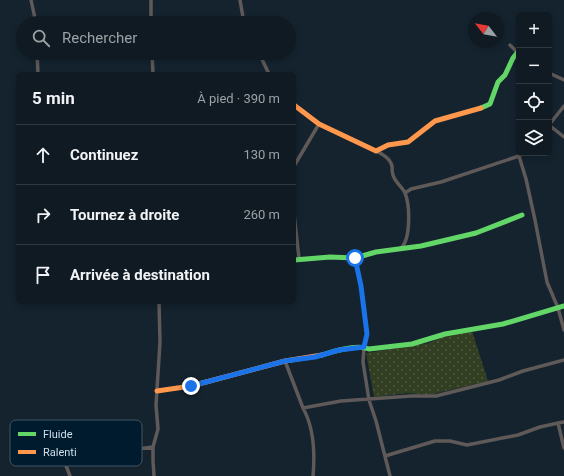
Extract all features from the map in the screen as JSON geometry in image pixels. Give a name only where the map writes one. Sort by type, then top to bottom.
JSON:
[{"type":"street","points":[[30,0],[34,16]]},
{"type":"street","points":[[150,0],[151,16]]},
{"type":"street","points":[[240,0],[243,16]]},
{"type":"street","points":[[510,45],[516,52]]},
{"type":"street","points":[[376,151],[387,145],[404,144],[409,142],[435,121],[473,113],[490,104],[498,82],[505,75],[513,58],[516,56]]},
{"type":"street","points":[[37,60],[38,72]]},
{"type":"street","points":[[152,60],[153,72]]},
{"type":"street","points":[[262,60],[268,72]]},
{"type":"street","points":[[552,74],[564,80]]},
{"type":"street","points":[[552,121],[564,106]]},
{"type":"street","points":[[296,107],[319,124],[376,151],[388,159],[391,164],[393,176],[405,193],[408,203],[406,241],[401,249]]},
{"type":"street","points":[[296,163],[319,124]]},
{"type":"street","points":[[552,127],[564,137]]},
{"type":"street","points":[[405,193],[519,156],[536,220],[547,282],[558,308],[564,330]]},
{"type":"street","points":[[296,259],[330,257],[355,258],[376,252],[421,246],[476,233],[522,215]]},
{"type":"street","points":[[355,258],[361,286],[367,334],[363,362],[369,400],[390,476]]},
{"type":"street","points":[[154,476],[153,447],[158,429],[156,405],[160,342],[159,304]]},
{"type":"street","points":[[157,391],[191,386],[285,361],[315,357],[339,350],[364,347],[369,349],[412,344],[445,334],[503,324],[564,306]]},
{"type":"street","points":[[303,408],[341,401],[411,396],[436,396],[499,380],[523,371],[564,360]]},
{"type":"street","points":[[285,361],[307,415],[312,438],[314,460],[313,476]]},
{"type":"street","points":[[385,456],[435,441],[450,441],[467,445],[518,435],[540,427],[564,422]]},
{"type":"street","points":[[558,423],[564,448]]},
{"type":"street","points":[[142,448],[153,447]]},
{"type":"street","points":[[66,466],[70,476]]},
{"type":"green space","points":[[472,331],[488,381],[429,395],[408,393],[374,397],[366,353],[429,343],[443,336]]},
{"type":"traffic: fast","points":[[481,108],[490,104],[498,82],[505,75],[516,54]]},
{"type":"traffic: fast","points":[[296,260],[330,257],[355,258],[376,252],[421,246],[476,233],[522,215]]},
{"type":"traffic: fast","points":[[322,355],[358,347],[369,349],[412,344],[445,334],[503,324],[564,306]]},
{"type":"traffic: slow","points":[[296,107],[319,124],[376,151],[388,145],[408,142],[435,121],[481,108]]},
{"type":"traffic: slow","points":[[157,391],[191,386],[285,361],[322,355]]},
{"type":"route","points":[[191,386],[285,361],[315,357],[339,350],[364,347],[367,334],[361,286],[355,258]]}]
